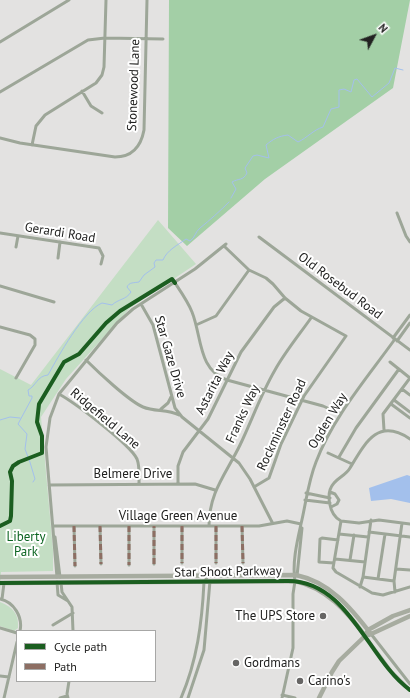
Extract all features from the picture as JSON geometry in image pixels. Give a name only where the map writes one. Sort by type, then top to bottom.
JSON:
[{"type":"street","points":[[0,42],[69,0]]},
{"type":"street","points":[[32,145],[35,128],[41,118],[96,83],[102,75],[104,67],[106,0]]},
{"type":"street","name":"Stonewood Lane","points":[[0,138],[32,145],[115,157],[125,156],[134,151],[142,141],[144,130],[147,0]]},
{"type":"street","points":[[0,92],[82,42],[93,38],[163,39]]},
{"type":"street","points":[[82,92],[91,106],[102,113]]},
{"type":"street","points":[[397,214],[410,242]]},
{"type":"street","name":"Gerardi Road","points":[[0,233],[99,248],[103,256],[101,264]]},
{"type":"street","points":[[16,247],[18,236]]},
{"type":"street","name":"Old Rosebud Road","points":[[259,238],[410,350]]},
{"type":"street","points":[[58,258],[60,242]]},
{"type":"street","name":"Rockminster Road","points":[[175,283],[225,245],[249,270],[266,278],[285,298],[311,318],[345,335],[346,338],[318,374],[302,400],[281,444],[269,478],[254,487]]},
{"type":"street","points":[[196,325],[216,316],[249,270]]},
{"type":"street","points":[[74,630],[73,613],[68,601],[58,595],[59,582],[49,485],[46,436],[52,411],[60,394],[117,323],[141,304],[175,283],[192,311],[207,366],[214,374],[227,380],[329,408],[341,414]]},
{"type":"street","points":[[0,286],[54,302]]},
{"type":"street","name":"Astarita Way","points":[[178,484],[181,457],[187,445],[208,419],[241,352],[249,340],[274,307],[285,298]]},
{"type":"street","name":"Star Gaze Drive","points":[[141,304],[153,325],[175,408],[181,415],[233,458],[246,472],[272,522]]},
{"type":"street","points":[[395,339],[410,315]]},
{"type":"street","name":"Franks Way","points":[[209,526],[210,510],[215,490],[240,445],[264,390],[284,355],[311,318]]},
{"type":"street","points":[[395,339],[410,323]]},
{"type":"street","points":[[0,328],[30,335],[36,341],[16,378]]},
{"type":"street","name":"Ogden Way","points":[[282,697],[293,648],[293,599],[306,493],[321,449],[341,414],[395,339]]},
{"type":"street","points":[[86,360],[144,408],[169,411],[181,415]]},
{"type":"street","points":[[384,430],[383,414],[410,378],[390,362]]},
{"type":"street","points":[[339,457],[356,428],[400,369]]},
{"type":"street","points":[[402,389],[410,395]]},
{"type":"street","name":"Ridgefield Lane","points":[[60,394],[74,402],[133,453],[139,464],[139,484]]},
{"type":"street","points":[[160,410],[166,406],[171,397]]},
{"type":"street","points":[[392,402],[410,412]]},
{"type":"street","points":[[392,402],[410,418]]},
{"type":"street","points":[[410,439],[399,433],[384,430],[375,435],[366,443],[346,474],[334,483],[330,492],[330,505],[334,516],[341,521],[359,523],[371,520],[410,524]]},
{"type":"street","points":[[328,453],[352,464]]},
{"type":"street","name":"Belmere Drive","points":[[49,485],[178,484],[201,485],[215,490]]},
{"type":"street","points":[[305,500],[330,505],[337,504],[339,500],[335,494],[330,492]]},
{"type":"street","points":[[306,493],[330,498]]},
{"type":"street","points":[[360,586],[363,578],[368,532],[371,520]]},
{"type":"street","name":"Village Green Avenue","points":[[54,526],[259,526],[272,522],[287,521],[301,524]]},
{"type":"street","points":[[341,521],[333,568],[336,572],[372,593],[382,595],[410,588]]},
{"type":"street","points":[[395,592],[394,581],[402,523]]},
{"type":"street","points":[[74,526],[75,566]]},
{"type":"street","points":[[100,526],[101,564]]},
{"type":"street","points":[[129,526],[129,564]]},
{"type":"street","points":[[154,526],[154,564]]},
{"type":"street","points":[[182,526],[182,563]]},
{"type":"street","points":[[216,526],[216,563]]},
{"type":"street","points":[[242,526],[243,563]]},
{"type":"street","points":[[368,532],[410,537]]},
{"type":"street","points":[[339,534],[368,537]]},
{"type":"street","points":[[378,579],[386,534]]},
{"type":"street","points":[[350,560],[354,535]]},
{"type":"street","points":[[334,563],[319,562],[320,539],[338,540]]},
{"type":"street","points":[[335,559],[365,562]]},
{"type":"street","points":[[396,569],[410,570]]},
{"type":"street","points":[[181,698],[194,662],[198,645],[204,582],[208,576],[211,582],[204,650],[188,698]]},
{"type":"street","name":"Star Shoot Parkway","points":[[2,577],[295,576],[317,582],[332,590],[370,632],[410,684]]},
{"type":"street","points":[[2,577],[1,599],[11,605],[18,612],[21,624],[20,630]]},
{"type":"street","points":[[363,578],[394,581]]},
{"type":"street","name":"Star Shoot Parkway","points":[[2,583],[295,581],[315,587],[327,594],[365,636],[391,671],[410,690]]},
{"type":"street","points":[[319,698],[339,661],[370,632],[393,616],[410,610]]},
{"type":"street","points":[[53,625],[73,613]]},
{"type":"street","points":[[370,632],[410,616]]},
{"type":"street","points":[[0,628],[16,633]]},
{"type":"street","points":[[4,698],[16,646]]},
{"type":"street","points":[[0,676],[9,677]]},
{"type":"street","points":[[60,698],[67,697],[69,682]]},
{"type":"street","points":[[282,697],[295,698]]},
{"type":"green space","points":[[169,0],[410,0],[393,88],[265,179],[187,246],[168,228]]},
{"type":"green space","name":"Liberty Park","points":[[158,220],[196,264],[130,308],[66,379],[41,417],[53,550],[53,571],[1,572],[0,596],[0,369],[31,385]]},
{"type":"green space","points":[[0,602],[12,609],[16,615],[18,628],[14,631],[0,626]]},
{"type":"water","points":[[407,475],[410,476],[410,503],[391,499],[371,501],[369,488]]},
{"type":"waterway","points":[[231,198],[236,189],[232,182],[245,176],[247,173],[245,168],[253,156],[257,155],[269,158],[266,145],[274,139],[288,135],[298,142],[323,127],[331,109],[339,107],[339,90],[344,89],[351,92],[354,80],[357,79],[372,97],[389,83],[395,68],[403,70]]},
{"type":"waterway","points":[[28,457],[25,449],[27,434],[18,424],[32,398],[32,396],[29,396],[28,390],[41,377],[48,375],[64,346],[79,325],[87,315],[102,303],[112,305],[127,297],[131,292],[127,287],[129,284],[139,282],[144,275],[155,267],[154,263],[156,260],[163,260],[167,253],[186,239],[190,241],[192,240],[198,230],[229,202]]},
{"type":"waterway","points":[[0,420],[10,417],[20,418]]},
{"type":"waterway","points":[[29,459],[35,479],[33,482]]},
{"type":"marked path","points":[[74,526],[75,566]]},
{"type":"marked path","points":[[100,526],[101,564]]},
{"type":"marked path","points":[[129,526],[129,565]]},
{"type":"marked path","points":[[154,526],[154,564]]},
{"type":"marked path","points":[[182,526],[182,563]]},
{"type":"marked path","points":[[216,526],[216,563]]},
{"type":"marked path","points":[[242,526],[243,563]]},
{"type":"cycle path","points":[[0,526],[10,521],[12,481],[10,472],[13,466],[42,453],[42,436],[37,422],[39,404],[64,362],[79,354],[106,323],[120,311],[172,279],[175,283]]},
{"type":"cycle path","points":[[0,583],[288,581],[309,584],[327,594],[342,608],[356,624],[395,677],[410,690]]},
{"type":"place","name":"The UPS Store","points":[[323,616]]},
{"type":"place","name":"Gordmans","points":[[236,663]]},
{"type":"place","name":"Carino's","points":[[300,681]]}]
